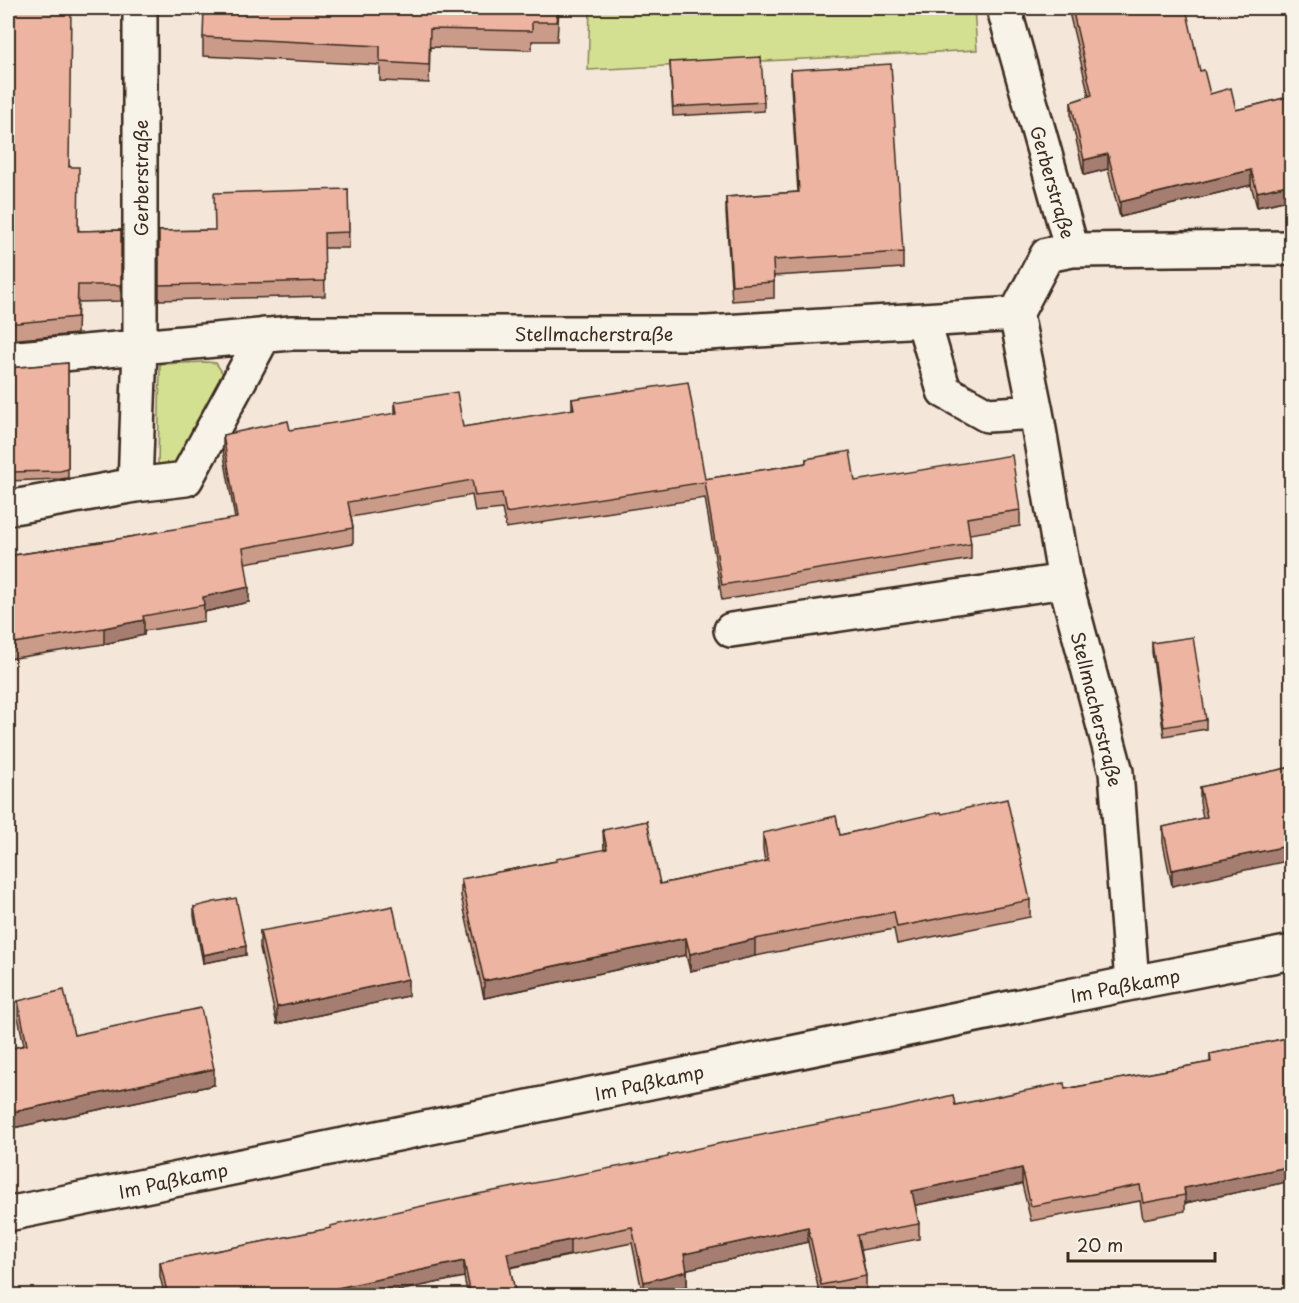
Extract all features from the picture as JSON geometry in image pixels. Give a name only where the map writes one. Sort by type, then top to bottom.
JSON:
[{"type":"street","name":"Gerberstraße","points":[[140,8],[140,348]]},
{"type":"street","name":"Gerberstraße","points":[[1005,8],[1072,250],[1292,248]]},
{"type":"street","points":[[1016,314],[1047,255],[1072,250]]},
{"type":"street","name":"Stellmacherstraße","points":[[8,359],[306,333],[707,333],[1016,314],[1036,412],[1065,581],[1116,772],[1132,983]]},
{"type":"street","points":[[923,320],[944,391],[987,415],[1036,412]]},
{"type":"street","points":[[8,508],[135,485],[186,479],[264,336]]},
{"type":"street","points":[[135,485],[140,348]]},
{"type":"street","points":[[731,630],[1065,581]]},
{"type":"street","name":"Im Paßkamp","points":[[8,1214],[1292,952]]},
{"type":"green space","points":[[590,8],[974,8],[977,50],[588,70]]},
{"type":"green space","points":[[216,363],[224,375],[183,462],[158,464],[160,364]]},
{"type":"building","points":[[8,8],[71,8],[69,167],[79,167],[78,231],[121,230],[121,285],[78,285],[77,317],[8,324]]},
{"type":"building","points":[[204,8],[558,8],[557,22],[532,22],[532,31],[430,29],[429,65],[380,62],[380,46],[203,37]]},
{"type":"building","points":[[1072,8],[1167,8],[1168,10],[1186,8],[1200,71],[1204,70],[1210,94],[1231,88],[1236,110],[1292,96],[1292,184],[1257,192],[1251,170],[1120,202],[1108,154],[1084,160],[1071,102],[1092,95]]},
{"type":"building","points":[[761,57],[764,102],[673,107],[670,62]]},
{"type":"building","points":[[891,64],[903,252],[773,260],[774,282],[732,285],[726,197],[799,192],[791,70]]},
{"type":"building","points":[[348,189],[349,232],[324,233],[325,281],[159,285],[159,231],[215,230],[214,193]]},
{"type":"building","points":[[68,363],[68,469],[8,472],[8,368]]},
{"type":"building","points":[[688,382],[705,479],[806,463],[806,459],[850,451],[855,481],[1012,455],[1020,510],[967,518],[971,544],[722,585],[705,482],[506,513],[502,493],[475,496],[472,480],[348,502],[353,528],[243,548],[249,587],[203,597],[204,605],[143,616],[144,620],[104,628],[8,644],[8,556],[237,518],[223,435],[288,421],[290,430],[397,413],[395,402],[457,392],[463,427],[574,409],[572,399]]},
{"type":"building","points":[[1193,637],[1206,720],[1164,727],[1152,643]]},
{"type":"building","points":[[1292,767],[1292,845],[1172,870],[1163,827],[1207,817],[1200,787]]},
{"type":"building","points":[[1007,799],[1030,900],[897,927],[894,912],[690,954],[686,938],[484,981],[461,879],[607,849],[603,830],[647,821],[660,884],[768,861],[763,833],[836,816],[840,835]]},
{"type":"building","points":[[236,898],[246,946],[203,955],[194,907]]},
{"type":"building","points":[[393,906],[408,979],[277,1007],[260,931]]},
{"type":"building","points":[[64,990],[74,1035],[201,1008],[214,1069],[8,1113],[8,1049],[27,1045],[18,1001]]},
{"type":"building","points":[[1292,1037],[1292,1166],[1184,1188],[1185,1195],[1143,1203],[1140,1185],[1031,1206],[1022,1168],[912,1191],[919,1224],[857,1235],[866,1276],[821,1285],[808,1227],[684,1254],[687,1271],[644,1282],[632,1227],[507,1253],[516,1296],[471,1296],[464,1261],[337,1288],[339,1296],[168,1296],[160,1262],[331,1228],[330,1226],[478,1194],[668,1157],[668,1155],[726,1142],[953,1095],[955,1105],[1064,1083],[1065,1089],[1211,1062],[1210,1054]]}]
